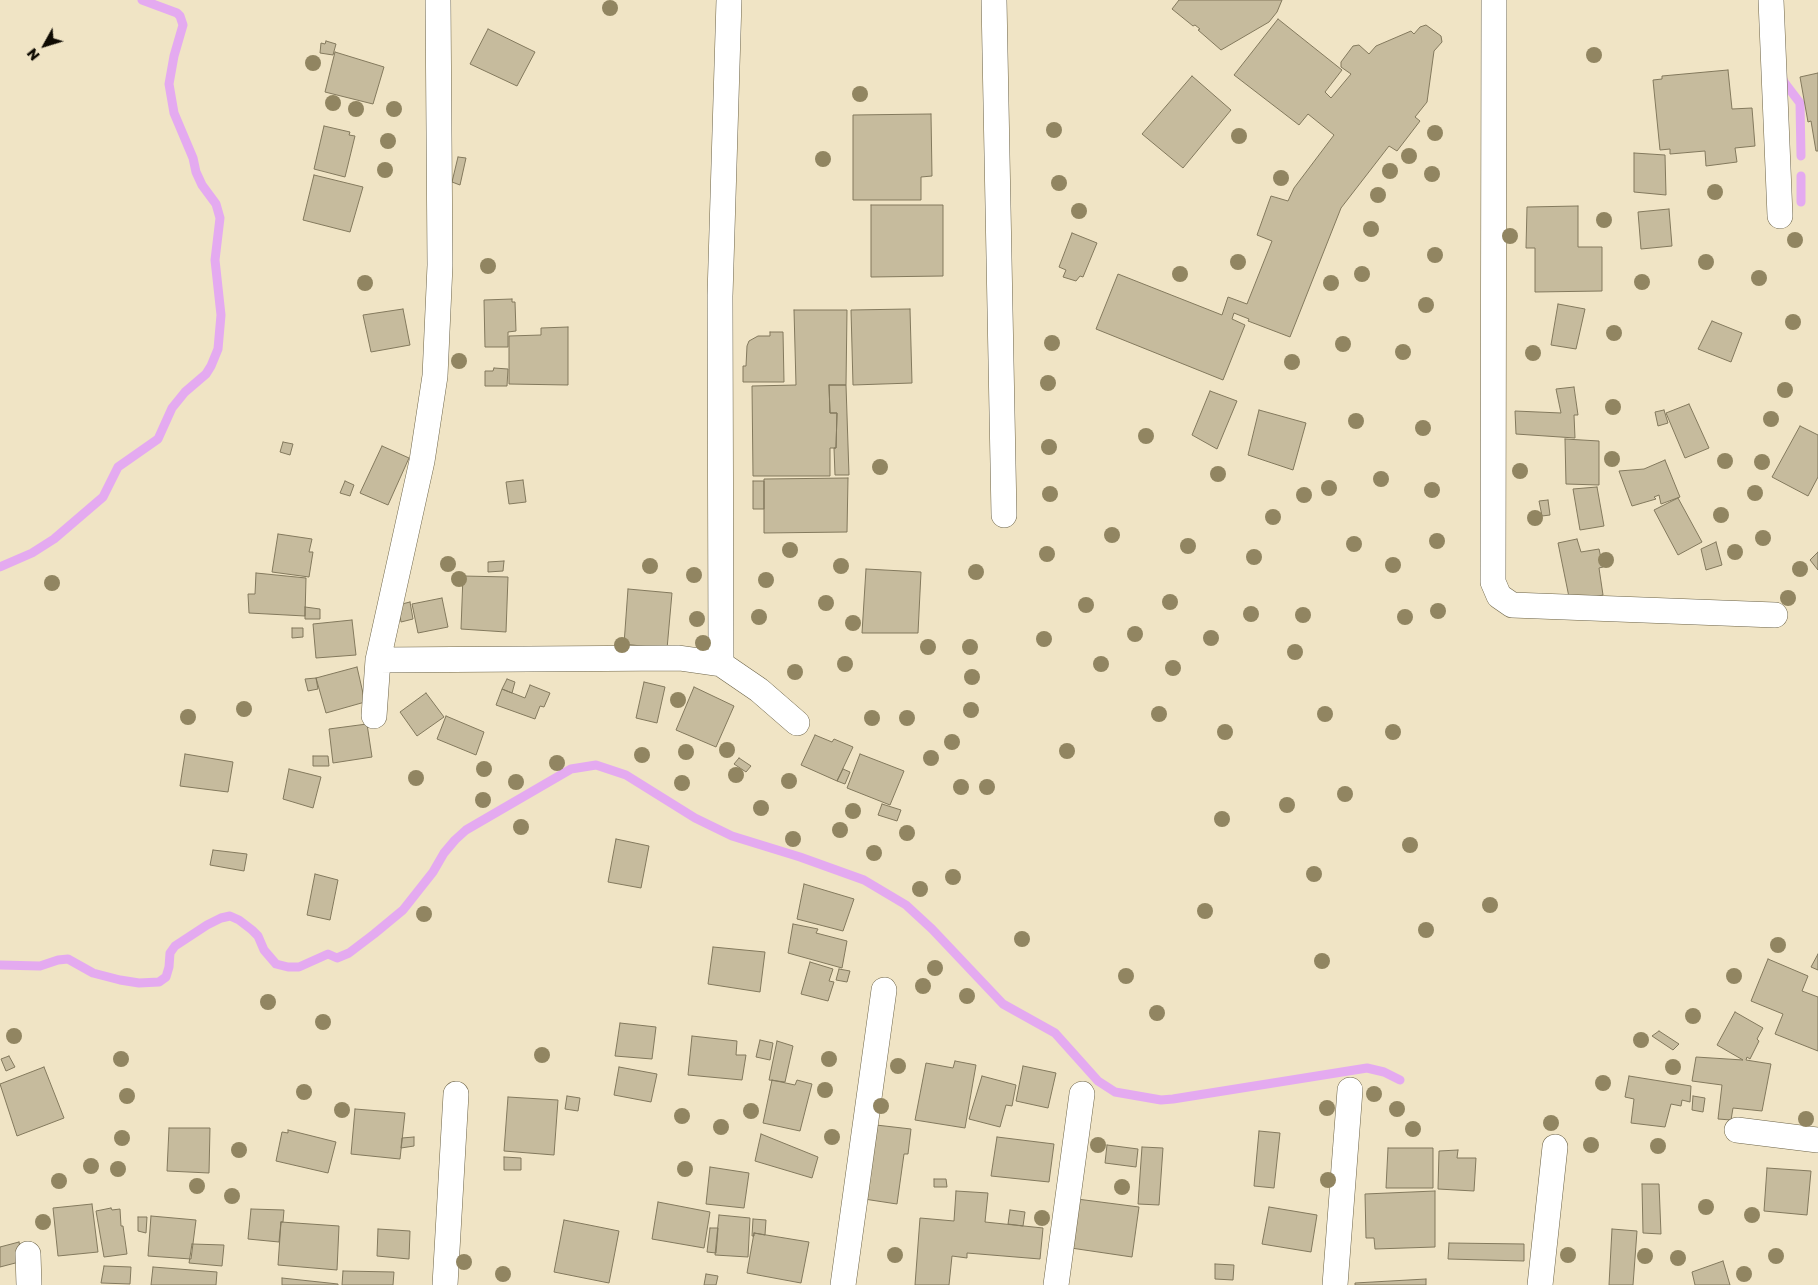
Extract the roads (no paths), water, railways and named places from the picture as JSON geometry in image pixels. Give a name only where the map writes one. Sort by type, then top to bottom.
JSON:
[{"type":"street","points":[[374,716],[378,660],[422,461],[435,376],[440,265],[438,0]]},
{"type":"street","points":[[721,664],[720,296],[729,0]]},
{"type":"street","points":[[994,0],[1004,515]]},
{"type":"street","points":[[1494,0],[1493,582],[1499,596],[1512,605],[1776,615]]},
{"type":"street","points":[[1770,0],[1780,216]]},
{"type":"street","points":[[378,660],[679,658],[721,664],[759,690],[797,723]]},
{"type":"street","points":[[843,1285],[884,990]]},
{"type":"street","points":[[1335,1285],[1350,1090]]},
{"type":"street","points":[[446,1285],[456,1094]]},
{"type":"street","points":[[1056,1285],[1082,1094]]},
{"type":"street","points":[[1737,1130],[1818,1140]]},
{"type":"street","points":[[1540,1285],[1555,1147]]},
{"type":"street","points":[[28,1254],[29,1285]]},
{"type":"waterway","points":[[0,567],[32,553],[54,539],[103,497],[118,467],[158,439],[172,408],[185,392],[206,374],[218,349],[221,315],[215,260],[220,218],[216,204],[202,185],[196,172],[193,158],[174,113],[169,84],[174,56],[183,25],[177,13],[142,0]]},
{"type":"waterway","points":[[1782,77],[1800,103],[1801,156]]},
{"type":"waterway","points":[[1801,176],[1801,202]]},
{"type":"waterway","points":[[0,965],[40,966],[68,959],[93,973],[120,980],[139,983],[159,982],[166,977],[170,953],[175,946],[207,925],[230,916],[239,920],[258,936],[264,950],[276,964],[299,967],[328,954],[337,958],[349,953],[403,910],[433,872],[444,853],[466,830],[571,769],[596,765],[626,775],[695,818],[732,836],[800,857],[864,880],[906,905],[932,929],[1003,1004],[1055,1033],[1098,1081],[1115,1092],[1161,1100],[1173,1099],[1367,1068],[1384,1072],[1400,1080]]}]
